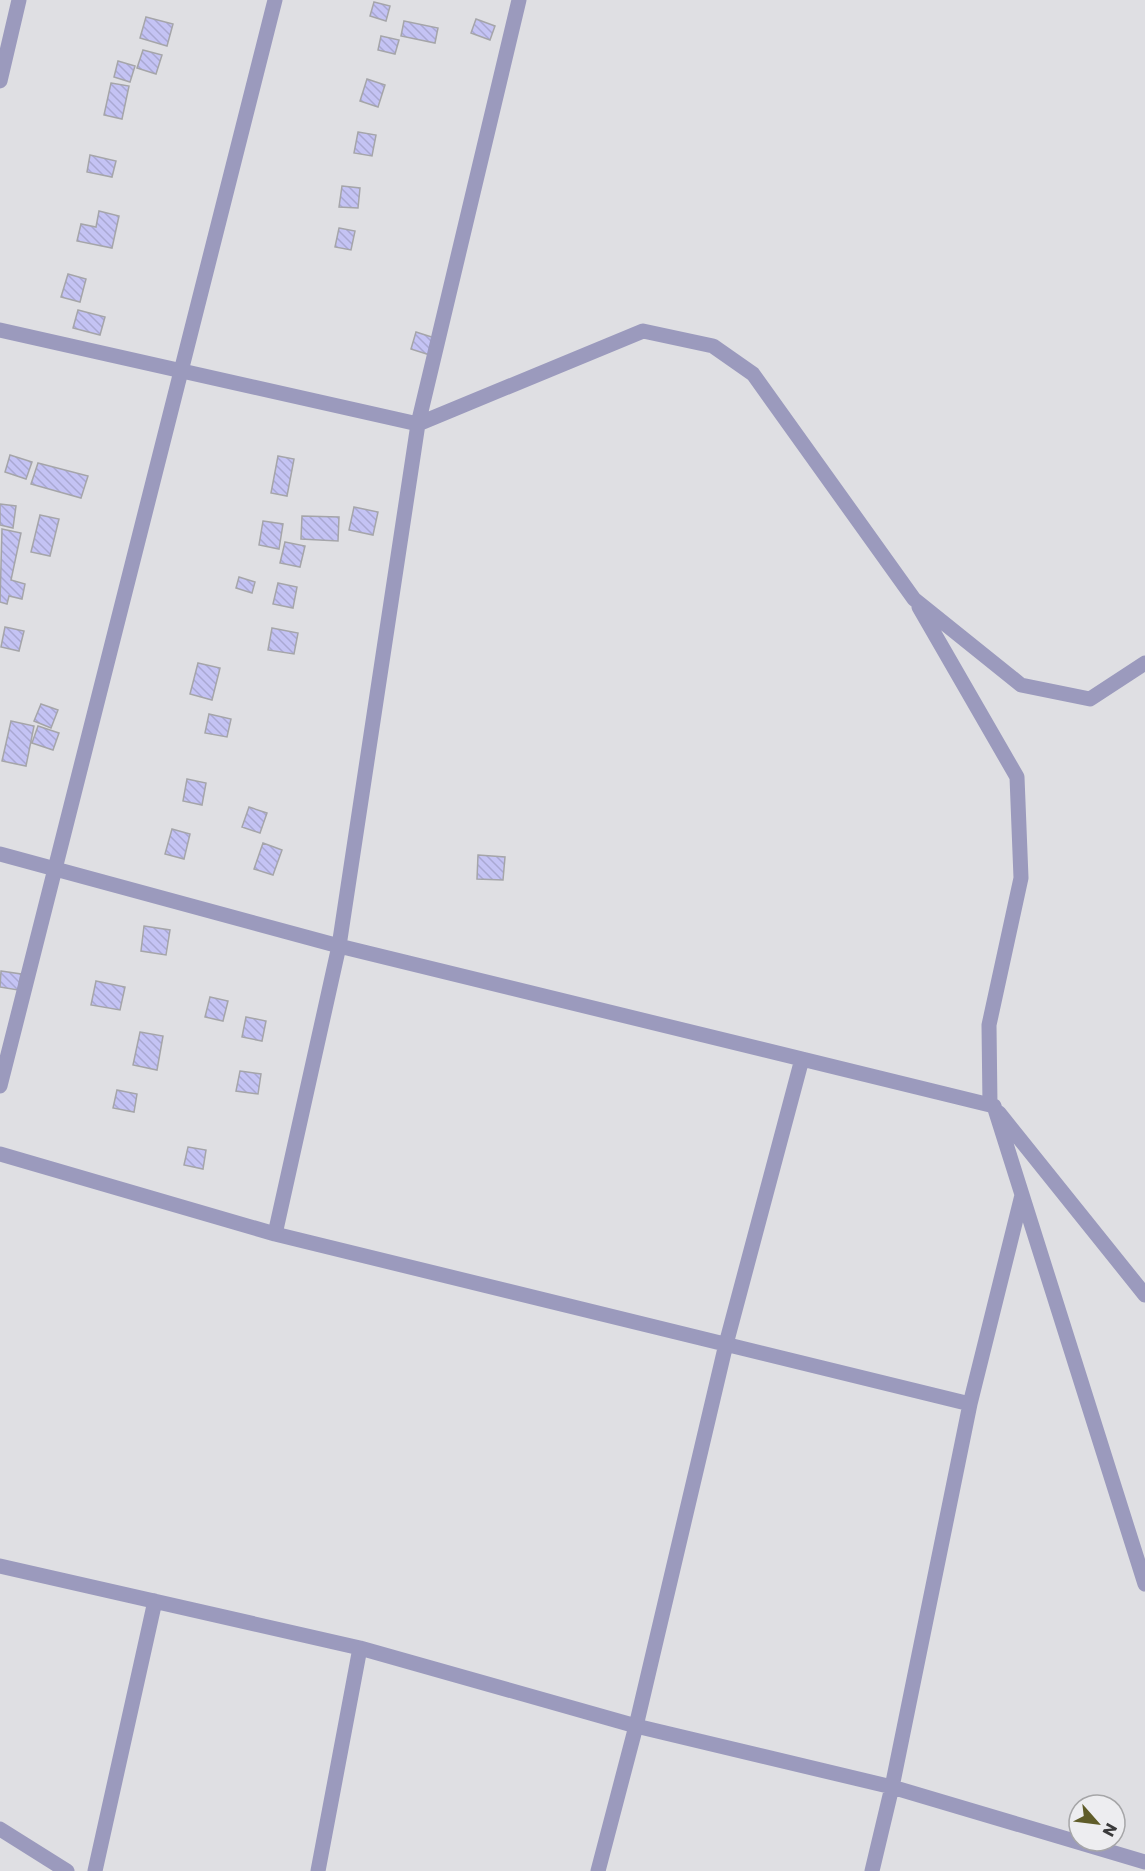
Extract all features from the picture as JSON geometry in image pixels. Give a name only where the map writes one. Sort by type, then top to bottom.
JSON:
[{"type":"street","points":[[1,73],[19,0]]},
{"type":"street","points":[[0,1086],[275,0]]},
{"type":"street","points":[[275,1234],[339,946],[418,424],[519,0]]},
{"type":"street","points":[[0,330],[418,424],[643,332],[714,346],[753,374],[914,599],[1017,777],[1021,878],[989,1025],[992,1106],[1145,1584]]},
{"type":"street","points":[[914,599],[1021,685],[1090,699],[1145,663]]},
{"type":"street","points":[[0,854],[55,867],[339,946],[992,1106],[1145,1295]]},
{"type":"street","points":[[598,1871],[636,1726],[726,1344],[802,1059]]},
{"type":"street","points":[[0,1154],[275,1234],[970,1404]]},
{"type":"street","points":[[872,1871],[892,1787],[970,1404],[1022,1194]]},
{"type":"street","points":[[0,1566],[360,1648],[636,1726],[892,1787],[1145,1862]]},
{"type":"street","points":[[95,1871],[155,1601]]},
{"type":"street","points":[[318,1871],[360,1648]]},
{"type":"street","points":[[0,1829],[67,1871]]},
{"type":"building","points":[[374,2],[390,6],[386,21],[370,16]]},
{"type":"building","points":[[146,17],[173,24],[167,46],[140,38]]},
{"type":"building","points":[[476,19],[495,26],[490,40],[471,33]]},
{"type":"building","points":[[404,21],[438,28],[435,43],[401,36]]},
{"type":"building","points":[[381,36],[399,40],[395,54],[378,50]]},
{"type":"building","points":[[143,50],[162,55],[156,74],[137,68]]},
{"type":"building","points":[[118,61],[135,66],[130,82],[114,77]]},
{"type":"building","points":[[367,79],[385,85],[378,107],[360,101]]},
{"type":"building","points":[[111,83],[129,86],[122,119],[104,115]]},
{"type":"building","points":[[358,132],[376,135],[372,156],[354,153]]},
{"type":"building","points":[[90,155],[116,161],[112,177],[87,172]]},
{"type":"building","points":[[342,186],[360,188],[358,208],[339,207]]},
{"type":"building","points":[[99,211],[119,216],[112,248],[77,241],[81,224],[96,227]]},
{"type":"building","points":[[339,228],[355,231],[351,250],[335,247]]},
{"type":"building","points":[[68,274],[86,279],[80,302],[61,297]]},
{"type":"building","points":[[78,310],[105,317],[100,335],[73,328]]},
{"type":"building","points":[[416,332],[438,339],[433,356],[411,349]]},
{"type":"building","points":[[10,455],[32,462],[26,479],[5,472]]},
{"type":"building","points":[[278,456],[294,459],[287,496],[271,493]]},
{"type":"building","points":[[38,463],[88,476],[81,498],[31,484]]},
{"type":"building","points":[[0,504],[16,506],[13,528],[0,525]]},
{"type":"building","points":[[354,507],[378,512],[373,535],[349,530]]},
{"type":"building","points":[[40,515],[59,519],[50,556],[31,552]]},
{"type":"building","points":[[302,516],[339,517],[338,541],[301,539]]},
{"type":"building","points":[[263,521],[283,524],[279,549],[259,545]]},
{"type":"building","points":[[2,529],[21,533],[11,580],[25,584],[22,599],[9,596],[7,604],[0,602]]},
{"type":"building","points":[[285,542],[305,546],[300,567],[280,563]]},
{"type":"building","points":[[239,577],[255,582],[252,593],[236,588]]},
{"type":"building","points":[[278,583],[297,587],[293,608],[273,604]]},
{"type":"building","points":[[5,627],[24,631],[19,651],[1,647]]},
{"type":"building","points":[[272,628],[298,633],[294,654],[268,650]]},
{"type":"building","points":[[198,663],[220,668],[212,700],[190,694]]},
{"type":"building","points":[[41,704],[58,710],[51,728],[34,721]]},
{"type":"building","points":[[209,714],[231,719],[227,737],[205,733]]},
{"type":"building","points":[[11,721],[34,726],[26,766],[2,761]]},
{"type":"building","points":[[38,726],[59,733],[53,750],[32,743]]},
{"type":"building","points":[[187,779],[206,783],[202,805],[183,801]]},
{"type":"building","points":[[249,807],[267,813],[260,833],[242,827]]},
{"type":"building","points":[[172,829],[190,834],[184,859],[165,854]]},
{"type":"building","points":[[263,843],[282,850],[273,875],[254,869]]},
{"type":"building","points":[[478,855],[505,857],[503,880],[477,879]]},
{"type":"building","points":[[144,926],[170,930],[166,955],[141,951]]},
{"type":"building","points":[[1,971],[21,974],[18,990],[0,987]]},
{"type":"building","points":[[96,981],[125,987],[120,1010],[91,1005]]},
{"type":"building","points":[[210,997],[228,1001],[223,1021],[205,1017]]},
{"type":"building","points":[[246,1017],[266,1021],[262,1041],[242,1037]]},
{"type":"building","points":[[140,1032],[163,1036],[157,1070],[133,1065]]},
{"type":"building","points":[[240,1071],[261,1074],[258,1094],[236,1091]]},
{"type":"building","points":[[117,1090],[137,1094],[134,1112],[113,1108]]},
{"type":"building","points":[[188,1147],[206,1150],[203,1169],[184,1165]]}]
